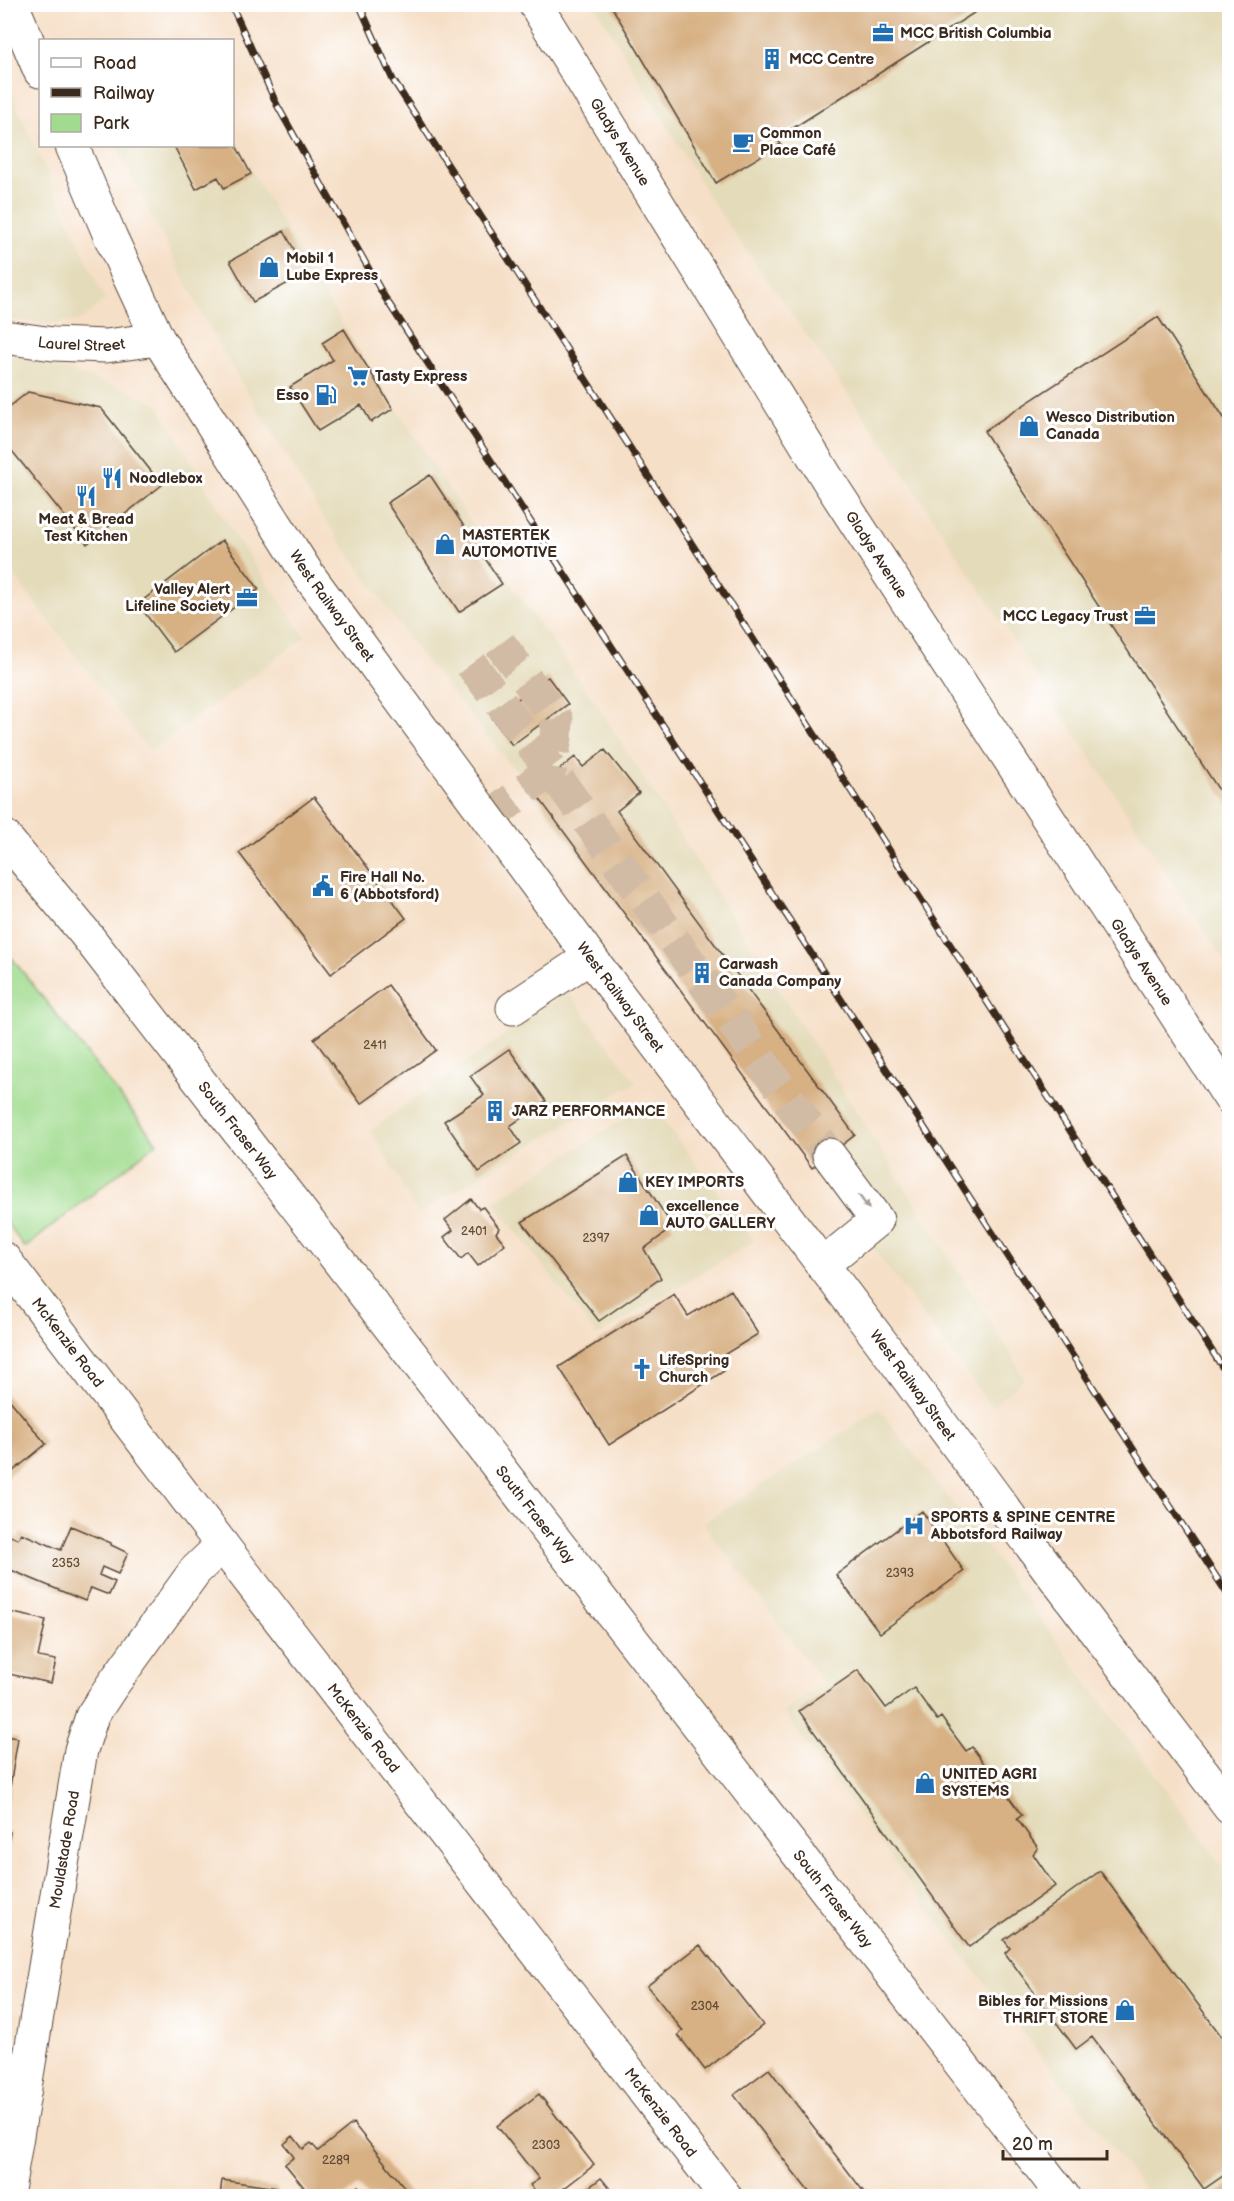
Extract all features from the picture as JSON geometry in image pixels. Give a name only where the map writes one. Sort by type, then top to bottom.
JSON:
[{"type":"street","points":[[12,4],[39,69]]},
{"type":"street","name":"Gladys Avenue","points":[[535,4],[830,483],[1230,1098]]},
{"type":"street","name":"West Railway Street","points":[[72,147],[111,238],[158,339],[307,573],[590,957],[1230,1808]]},
{"type":"street","name":"Laurel Street","points":[[4,337],[53,344],[106,346],[158,339]]},
{"type":"street","name":"South Fraser Way","points":[[4,836],[91,941],[1063,2196]]},
{"type":"street","points":[[513,1008],[590,957]]},
{"type":"street","points":[[822,1265],[877,1220],[829,1155]]},
{"type":"street","name":"McKenzie Road","points":[[4,1259],[725,2196]]},
{"type":"street","name":"Mouldstade Road","points":[[7,2196],[81,1750],[92,1716],[195,1570],[222,1545]]},
{"type":"shaded area","points":[[595,5],[1229,5],[1229,968],[899,466],[712,202]]},
{"type":"shaded area","points":[[5,81],[105,300],[81,320],[45,324],[5,318]]},
{"type":"shaded area","points":[[234,135],[255,177],[342,324],[510,583],[601,711],[1013,1357],[1024,1379],[992,1407],[518,774],[414,646],[323,517],[209,327],[117,147],[234,147]]},
{"type":"shaded area","points":[[5,354],[27,357],[126,390],[159,406],[231,530],[305,637],[150,752],[5,564]]},
{"type":"shaded area","points":[[567,991],[636,1082],[418,1214],[371,1130]]},
{"type":"shaded area","points":[[650,1102],[754,1241],[598,1336],[493,1202]]},
{"type":"shaded area","points":[[879,1409],[1003,1568],[1229,1875],[1229,2196],[1149,2196],[963,1955],[783,1712],[824,1684],[703,1523]]},
{"type":"green space","points":[[4,948],[157,1143],[25,1248],[5,1221]]},
{"type":"building","name":"MCC Centre","points":[[610,4],[988,4],[776,139],[781,144],[716,183]]},
{"type":"building","points":[[234,142],[251,174],[224,188],[218,177],[196,189],[175,147],[234,147]]},
{"type":"building","name":"Mobil 1 Lube Express","points":[[284,231],[307,273],[253,302],[230,261]]},
{"type":"building","points":[[1158,317],[1230,427],[1230,807],[984,431]]},
{"type":"building","points":[[344,329],[393,409],[371,422],[361,405],[318,431],[290,387],[333,360],[322,343]]},
{"type":"building","points":[[28,392],[101,408],[162,485],[87,544],[4,441],[4,411]]},
{"type":"building","name":"MASTERTEK AUTOMOTIVE","points":[[430,475],[502,584],[459,612],[387,503]]},
{"type":"building","points":[[222,540],[259,589],[174,652],[138,604]]},
{"type":"building","points":[[548,677],[568,704],[512,745],[492,718]]},
{"type":"building","name":"Carwash Canada Company","points":[[605,750],[639,793],[617,811],[855,1135],[812,1168],[533,790],[575,757],[583,767]]},
{"type":"building","name":"Fire Hall No. 6 (Abbotsford)","points":[[314,797],[406,918],[331,974],[239,853]]},
{"type":"building","points":[[388,985],[436,1050],[361,1104],[314,1039]]},
{"type":"building","name":"JARZ PERFORMANCE","points":[[509,1049],[546,1101],[510,1126],[521,1143],[479,1172],[444,1121],[484,1095],[470,1076]]},
{"type":"building","points":[[627,1156],[673,1227],[644,1249],[661,1278],[599,1321],[522,1222]]},
{"type":"building","points":[[471,1199],[479,1209],[483,1207],[499,1228],[496,1233],[505,1244],[478,1266],[468,1253],[461,1259],[444,1237],[453,1230],[445,1220]]},
{"type":"building","name":"LifeSpring Church","points":[[731,1290],[758,1334],[717,1359],[724,1371],[609,1445],[559,1367],[674,1294],[688,1316]]},
{"type":"building","points":[[4,1393],[46,1444],[6,1477],[4,1475]]},
{"type":"building","points":[[922,1511],[964,1571],[880,1633],[836,1575]]},
{"type":"building","points":[[71,1526],[128,1553],[118,1574],[102,1567],[99,1575],[115,1582],[109,1595],[91,1588],[85,1601],[6,1568],[10,1559],[4,1556],[4,1533],[18,1539],[21,1533],[61,1550]]},
{"type":"building","points":[[4,1611],[46,1620],[38,1657],[56,1660],[51,1683],[4,1673]]},
{"type":"building","name":"UNITED AGRI SYSTEMS","points":[[858,1670],[886,1708],[914,1688],[937,1720],[941,1717],[966,1751],[972,1747],[1022,1815],[1017,1819],[1038,1848],[1033,1854],[1055,1886],[969,1947],[799,1711]]},
{"type":"building","points":[[4,1736],[18,1738],[7,1805],[4,1804]]},
{"type":"building","points":[[4,1831],[10,1832],[6,1857],[4,1857]]},
{"type":"building","name":"Bibles for Missions THRIFT STORE","points":[[1100,1871],[1230,2048],[1230,2171],[1204,2189],[1092,2037],[1076,2049],[1005,1953],[1010,1948],[1004,1940]]},
{"type":"building","points":[[700,1945],[763,2025],[705,2070],[678,2035],[683,2031],[647,1986]]},
{"type":"building","points":[[769,2069],[867,2196],[812,2196],[734,2095]]},
{"type":"building","points":[[539,2094],[594,2165],[554,2196],[539,2196],[530,2185],[539,2179],[497,2126]]},
{"type":"building","points":[[353,2123],[409,2193],[404,2196],[367,2196],[358,2186],[345,2196],[311,2196],[285,2164],[294,2157],[284,2144],[293,2136],[303,2149],[311,2143],[318,2151]]},
{"type":"building","points":[[601,2178],[611,2190],[602,2196],[584,2196],[582,2193]]},
{"type":"building","points":[[222,2180],[277,2188],[276,2196],[220,2196]]},
{"type":"building","points":[[1230,2185],[1230,2196],[1220,2196],[1218,2193]]},
{"type":"tunnel","points":[[488,819],[550,770],[556,738],[557,720],[500,644]]},
{"type":"tunnel","points":[[471,664],[554,774],[829,1155]]},
{"type":"railway","points":[[231,4],[277,105],[384,296],[1230,1598]]},
{"type":"railway","points":[[359,4],[393,80],[1230,1379]]},
{"type":"place","name":"MCC British Columbia","points":[[883,33]]},
{"type":"place","name":"MCC Centre","points":[[772,59]]},
{"type":"place","name":"Common Place Café","points":[[743,142]]},
{"type":"place","name":"Mobil 1 Lube Express","points":[[269,267]]},
{"type":"place","name":"Tasty Express","points":[[358,376]]},
{"type":"place","name":"Esso","points":[[326,395]]},
{"type":"place","name":"Wesco Distribution Canada","points":[[1029,426]]},
{"type":"place","name":"Noodlebox","points":[[112,478]]},
{"type":"place","name":"Meat & Bread Test Kitchen","points":[[86,496]]},
{"type":"place","name":"MASTERTEK AUTOMOTIVE","points":[[445,544]]},
{"type":"place","name":"Valley Alert Lifeline Society","points":[[247,598]]},
{"type":"place","name":"MCC Legacy Trust","points":[[1145,616]]},
{"type":"place","name":"Fire Hall No. 6 (Abbotsford)","points":[[323,886]]},
{"type":"place","name":"Carwash Canada Company","points":[[702,973]]},
{"type":"place","name":"JARZ PERFORMANCE","points":[[495,1111]]},
{"type":"place","name":"KEY IMPORTS","points":[[628,1182]]},
{"type":"place","name":"excellence AUTO GALLERY","points":[[649,1215]]},
{"type":"place","name":"LifeSpring Church","points":[[642,1369]]},
{"type":"place","name":"SPORTS & SPINE CENTRE Abbotsford Railway","points":[[914,1526]]},
{"type":"place","name":"UNITED AGRI SYSTEMS","points":[[925,1783]]},
{"type":"place","name":"Bibles for Missions THRIFT STORE","points":[[1125,2010]]}]
